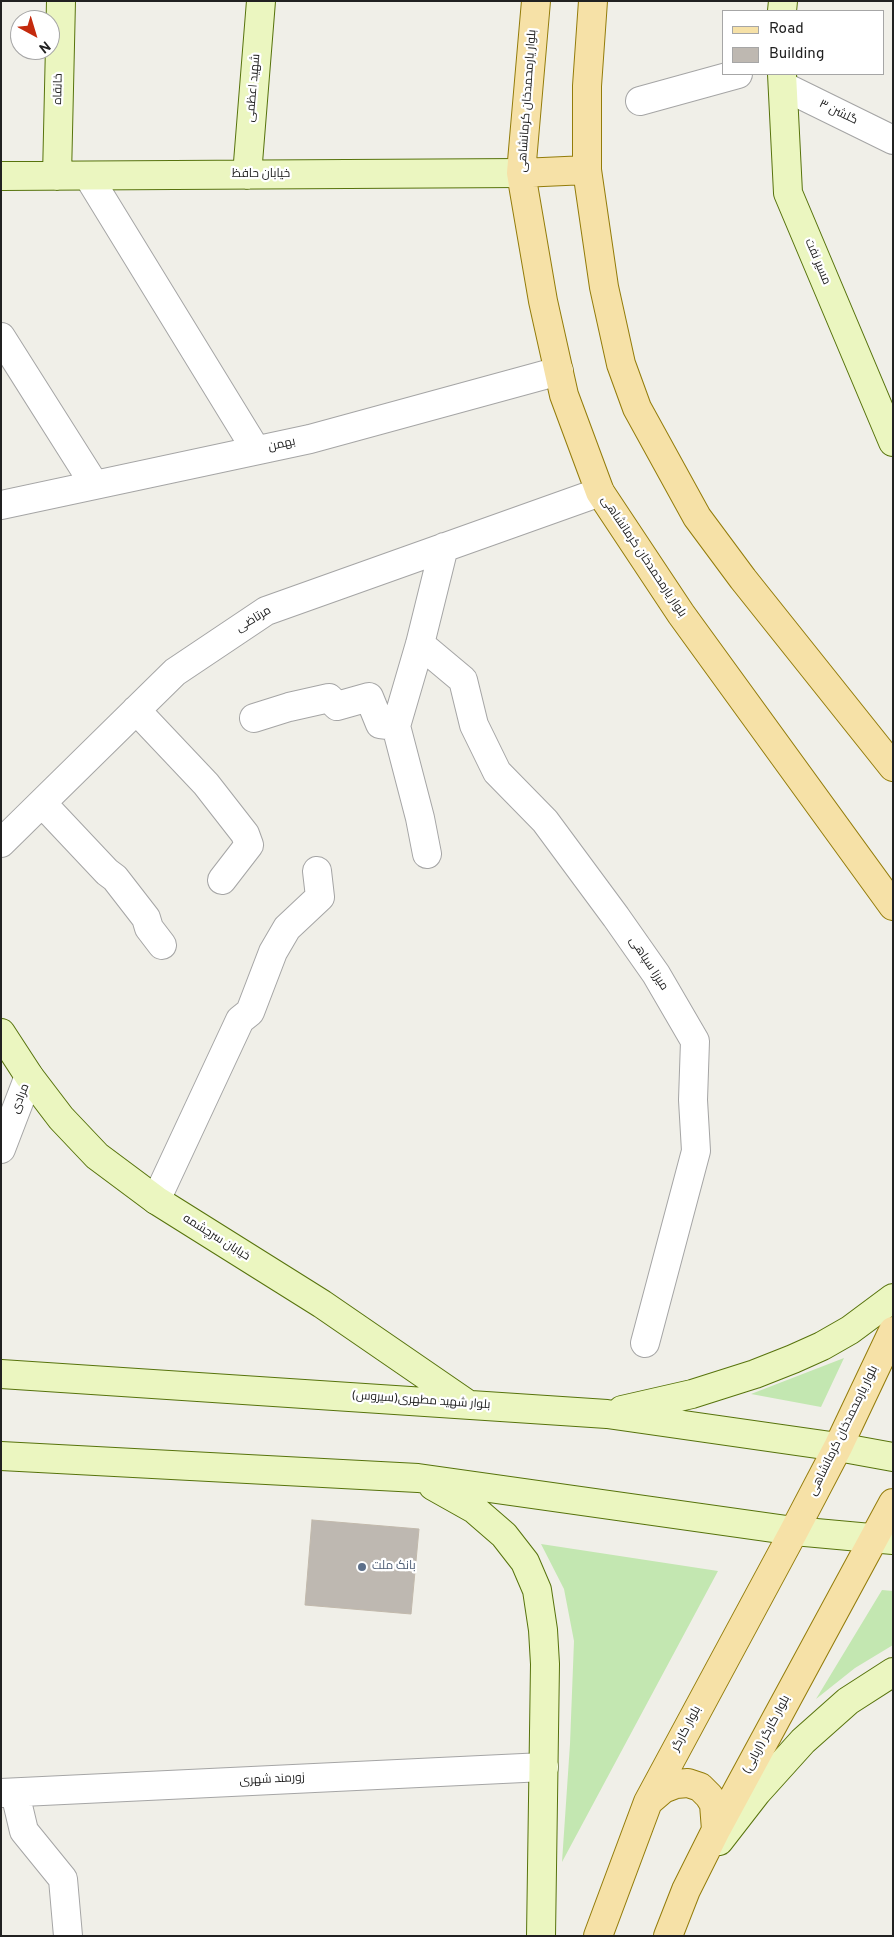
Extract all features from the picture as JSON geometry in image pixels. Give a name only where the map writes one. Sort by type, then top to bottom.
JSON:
[{"type":"main road","name":"خانقاه","points":[[56,176],[61,1]]},
{"type":"main road","name":"شهید اعظمی","points":[[247,175],[261,1]]},
{"type":"main road","name":"بلوار یارمحمدخان کرمانشاهی","points":[[536,1],[521,173],[543,301],[564,394],[600,492],[680,614],[893,906]]},
{"type":"main road","points":[[593,1],[587,86],[586,170],[604,287],[621,364],[642,416],[697,517],[743,579],[893,767]]},
{"type":"main road","name":"مسیر نفت","points":[[783,80],[788,193],[893,442]]},
{"type":"main road","points":[[521,173],[586,170]]},
{"type":"main road","name":"خیابان حافظ","points":[[1,176],[521,173]]},
{"type":"main road","name":"خیابان سرچشمه","points":[[1,1033],[61,1118],[97,1156],[156,1200],[322,1304],[468,1403]]},
{"type":"main road","points":[[607,1414],[692,1394],[755,1374],[793,1359],[822,1346],[850,1330],[893,1298]]},
{"type":"main road","name":"بلوار یارمحمدخان کرمانشاهی","points":[[794,1531],[838,1447],[893,1331]]},
{"type":"main road","name":"بلوار شهید مطهری(سیروس)","points":[[1,1374],[468,1403],[607,1414],[838,1447],[893,1457]]},
{"type":"main road","points":[[1,1456],[418,1478],[794,1531],[883,1539],[893,1503]]},
{"type":"main road","points":[[418,1478],[474,1509],[504,1535],[525,1562],[537,1590],[544,1630],[545,1664],[540,1936]]},
{"type":"main road","name":"بلوار کارگر","points":[[598,1936],[648,1802],[794,1531]]},
{"type":"main road","name":"بلوار کارگر (اربابی)","points":[[668,1936],[686,1890],[716,1830],[883,1539]]},
{"type":"main road","points":[[686,1890],[725,1833],[780,1765],[803,1741],[848,1701],[893,1672]]},
{"type":"main road","points":[[648,1802],[662,1789],[676,1784],[688,1783],[700,1787],[714,1804],[716,1830]]},
{"type":"street","points":[[640,101],[734,75]]},
{"type":"street","name":"گلشن ۳","points":[[783,80],[893,140]]},
{"type":"street","points":[[88,176],[256,450]]},
{"type":"street","points":[[1,336],[94,484]]},
{"type":"street","name":"بهمن","points":[[1,504],[310,439],[559,371]]},
{"type":"street","name":"مرتاضی","points":[[1,844],[175,672],[266,611],[600,492]]},
{"type":"street","points":[[427,854],[420,818],[396,726],[420,644],[444,548]]},
{"type":"street","name":"میرزا سپاهی","points":[[420,644],[462,680],[474,725],[497,772],[545,821],[616,916],[656,974],[695,1041],[693,1100],[696,1151],[644,1343]]},
{"type":"street","points":[[254,718],[289,707],[329,698],[337,706],[369,697],[380,724],[396,726]]},
{"type":"street","points":[[136,710],[206,784],[244,834],[249,845],[222,880]]},
{"type":"street","points":[[42,803],[107,872],[115,878],[146,918],[148,928],[162,945]]},
{"type":"street","points":[[156,1200],[240,1020],[250,1012],[273,952],[287,928],[320,897],[317,871]]},
{"type":"street","name":"مرادی","points":[[1,1149],[30,1076]]},
{"type":"street","name":"زورمند شهری","points":[[8,1793],[544,1767]]},
{"type":"street","points":[[8,1793],[24,1831],[63,1879],[68,1936]]},
{"type":"green space","points":[[844,1358],[821,1407],[751,1394]]},
{"type":"green space","points":[[541,1544],[718,1571],[562,1862],[570,1744],[574,1641],[564,1589]]},
{"type":"green space","points":[[882,1590],[893,1591],[893,1645],[855,1668],[816,1699]]},
{"type":"building","name":"بانک ملت","points":[[312,1520],[419,1529],[411,1614],[305,1605]]},
{"type":"place","name":"بانک ملت","points":[[362,1567]]}]
